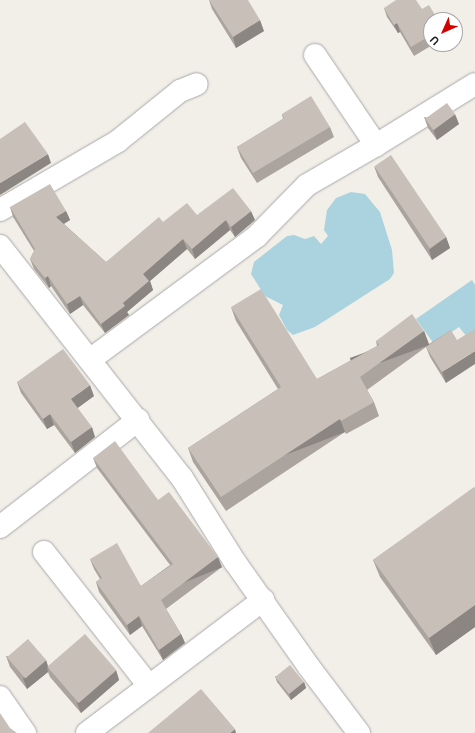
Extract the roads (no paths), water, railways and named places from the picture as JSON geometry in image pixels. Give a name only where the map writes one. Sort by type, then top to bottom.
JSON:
[{"type":"street","points":[[315,55],[376,145]]},
{"type":"street","points":[[0,210],[118,141],[180,91],[197,84]]},
{"type":"street","points":[[91,359],[257,236],[307,185],[376,145],[475,84]]},
{"type":"street","points":[[0,246],[91,359],[182,478],[309,667],[359,733]]},
{"type":"street","points":[[0,527],[138,420]]},
{"type":"street","points":[[44,552],[149,686]]},
{"type":"street","points":[[87,733],[263,600]]},
{"type":"street","points":[[0,697],[25,733]]},
{"type":"water","points":[[351,192],[365,194],[380,212],[392,250],[394,273],[390,279],[315,327],[293,335],[287,330],[279,315],[283,305],[265,296],[251,274],[254,262],[287,236],[294,235],[305,239],[314,236],[321,244],[328,236],[324,230],[327,210],[336,198]]},
{"type":"water","points":[[472,280],[475,285],[475,331],[467,337],[459,327],[434,344],[416,319]]}]
